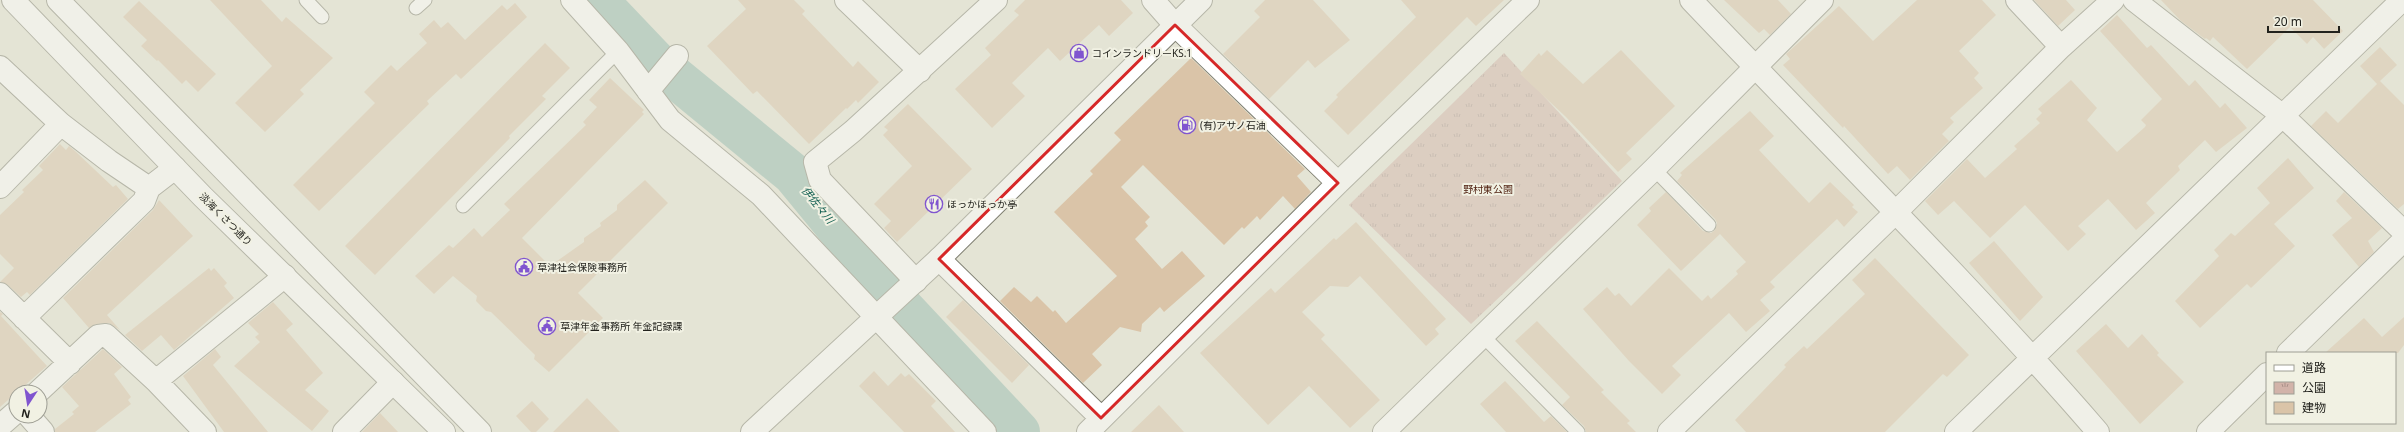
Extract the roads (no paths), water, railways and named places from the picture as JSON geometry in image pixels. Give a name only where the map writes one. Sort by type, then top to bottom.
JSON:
[{"type":"street","name":"淡海くさつ通り","points":[[13,0],[175,168],[444,432]]},
{"type":"street","points":[[58,0],[480,432]]},
{"type":"street","points":[[572,0],[618,51],[670,120],[761,195],[876,319],[985,432]]},
{"type":"street","points":[[846,0],[920,71]]},
{"type":"street","points":[[916,281],[820,180],[815,162],[920,71],[996,0]]},
{"type":"street","points":[[1153,0],[1175,25],[1338,183]]},
{"type":"street","points":[[752,432],[876,319],[939,259],[1201,0]]},
{"type":"street","points":[[939,259],[1094,425],[1338,183],[1528,0]]},
{"type":"street","points":[[1691,0],[1897,211],[2032,356],[2098,432]]},
{"type":"street","points":[[1384,432],[1654,168],[1754,66],[1822,0]]},
{"type":"street","points":[[2017,0],[2061,47]]},
{"type":"street","points":[[1669,432],[1897,211],[2061,47],[2113,0]]},
{"type":"street","points":[[2134,0],[2283,116],[2404,232]]},
{"type":"street","points":[[1956,432],[2032,356],[2402,0]]},
{"type":"street","points":[[648,91],[677,56]]},
{"type":"street","points":[[0,67],[61,124],[149,188]]},
{"type":"street","points":[[0,187],[61,124]]},
{"type":"street","points":[[24,318],[144,201],[149,188],[175,168]]},
{"type":"street","points":[[2289,352],[2404,240]]},
{"type":"street","points":[[156,381],[285,276]]},
{"type":"street","points":[[0,294],[70,363]]},
{"type":"street","points":[[47,384],[98,336],[106,335],[156,381],[205,432]]},
{"type":"street","points":[[2208,432],[2266,375]]},
{"type":"street","points":[[344,432],[393,382]]},
{"type":"street","points":[[0,426],[8,419]]},
{"type":"street","points":[[36,424],[43,432]]},
{"type":"lane","points":[[306,0],[322,17]]},
{"type":"lane","points":[[463,206],[618,51]]},
{"type":"lane","points":[[1654,168],[1709,225]]},
{"type":"lane","points":[[1482,335],[1578,432]]},
{"type":"waterway","name":"伊佐々川","points":[[597,0],[655,61],[793,174],[903,308],[1019,432]]},
{"type":"place","name":"コインランドリーKS.1","points":[[1079,53]]},
{"type":"place","name":"(有)アサノ石油","points":[[1187,125]]},
{"type":"place","name":"ほっかほっか亭","points":[[934,204]]},
{"type":"place","name":"草津社会保険事務所","points":[[524,267]]},
{"type":"place","name":"草津年金事務所 年金記録課","points":[[547,326]]},
{"type":"park label","name":"野村東公園","points":[[1488,189]]}]
